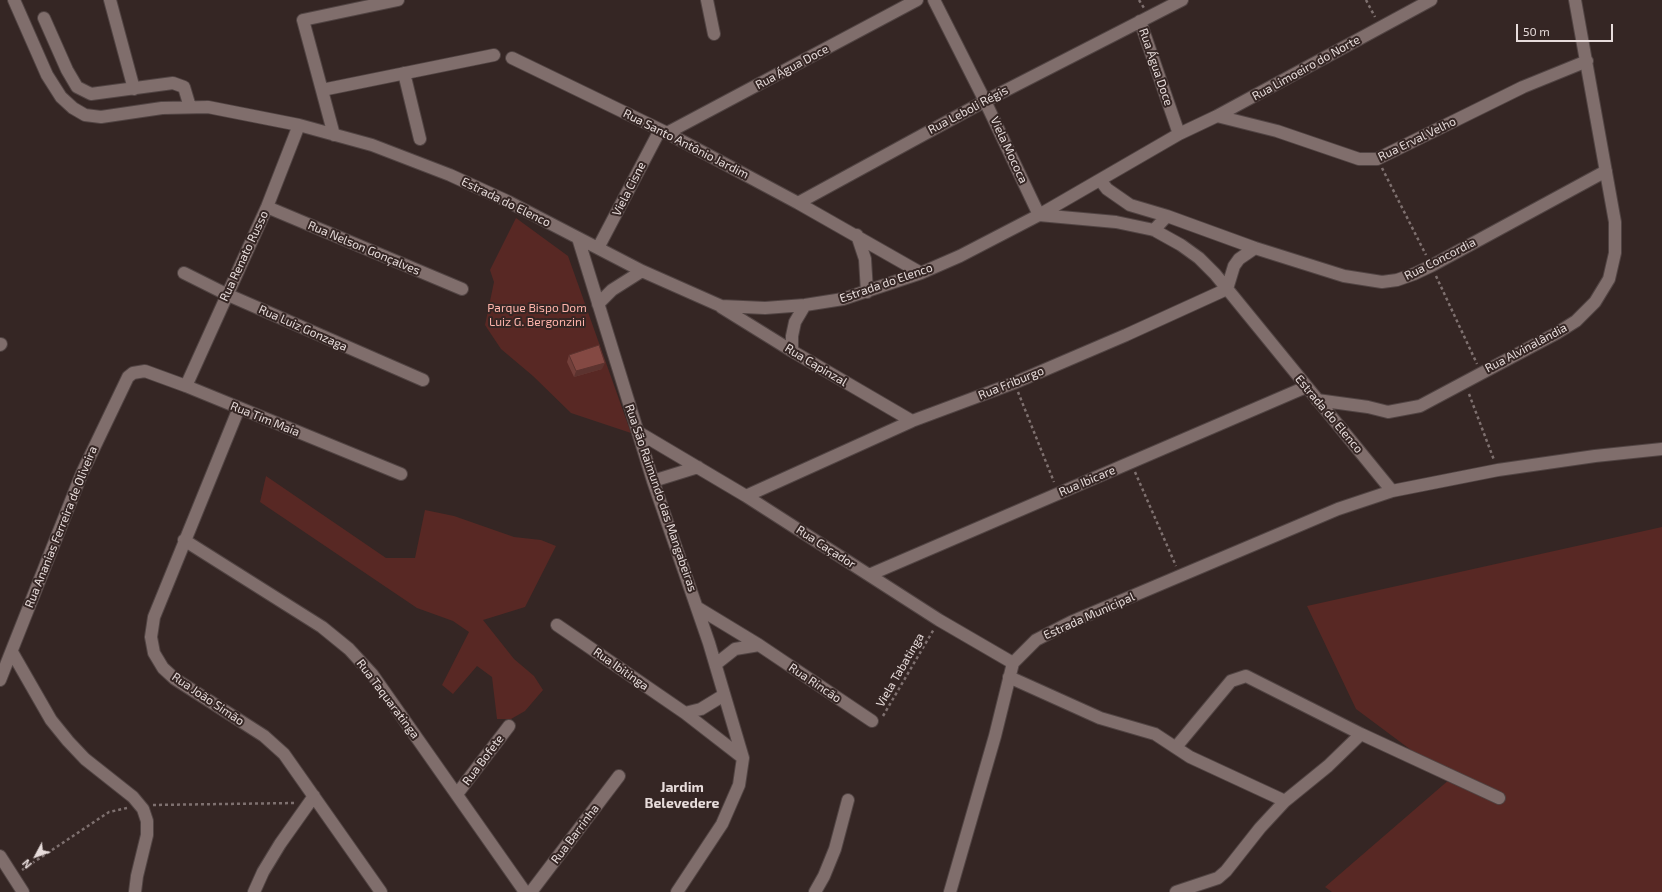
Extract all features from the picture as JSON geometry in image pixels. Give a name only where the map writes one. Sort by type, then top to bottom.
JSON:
[{"type":"street","name":"Estrada do Elenco","points":[[14,0],[47,75],[61,97],[73,108],[85,115],[101,117],[162,108],[208,107],[299,125],[372,145],[450,175],[506,201],[642,271],[721,306],[765,308],[805,306],[843,299],[921,273],[960,256],[1040,215],[1179,134]]},
{"type":"street","points":[[110,0],[134,89]]},
{"type":"street","points":[[334,135],[303,20],[398,0]]},
{"type":"street","points":[[707,0],[714,34]]},
{"type":"street","name":"Rua Água Doce","points":[[663,131],[917,0]]},
{"type":"street","name":"Viela Mococa","points":[[934,0],[1040,215]]},
{"type":"street","name":"Rua Água Doce","points":[[1179,134],[1140,21],[1182,0]]},
{"type":"street","name":"Rua Limoeiro do Norte","points":[[1179,134],[1217,116],[1431,0]]},
{"type":"street","name":"Rua Alvinalândia","points":[[1318,400],[1368,407],[1388,412],[1420,406],[1557,333],[1576,321],[1595,302],[1609,278],[1615,253],[1615,222],[1575,0]]},
{"type":"street","points":[[44,18],[67,70],[77,87],[91,94],[173,83],[184,88],[190,107]]},
{"type":"street","name":"Rua Leboli Régis","points":[[798,203],[985,101],[1140,21]]},
{"type":"street","points":[[322,90],[494,55]]},
{"type":"street","name":"Rua Santo Antônio Jardim","points":[[512,58],[663,131],[857,235],[921,273]]},
{"type":"street","name":"Rua Erval Velho","points":[[1217,116],[1277,131],[1359,159],[1377,159],[1523,87],[1587,61]]},
{"type":"street","points":[[404,73],[420,139]]},
{"type":"street","name":"Rua Renato Russo","points":[[186,386],[226,294],[267,207],[299,125]]},
{"type":"street","name":"Viela Cisne","points":[[598,248],[663,131]]},
{"type":"street","name":"Rua Concordia","points":[[1167,216],[1254,248],[1344,276],[1382,282],[1397,280],[1420,272],[1606,171]]},
{"type":"street","points":[[1100,180],[1107,189],[1130,205],[1167,216],[1154,230]]},
{"type":"street","name":"Rua Nelson Gonçalves","points":[[267,207],[462,289]]},
{"type":"street","name":"Estrada do Elenco","points":[[1040,215],[1116,222],[1154,230],[1181,245],[1199,258],[1227,289],[1392,490]]},
{"type":"street","points":[[857,235],[865,259],[867,292]]},
{"type":"street","name":"Rua São Raimundo das Mangabeiras","points":[[578,238],[677,553],[698,608],[716,664],[742,758]]},
{"type":"street","points":[[1227,289],[1234,266],[1239,259],[1254,248]]},
{"type":"street","points":[[598,304],[612,290],[642,271]]},
{"type":"street","name":"Rua Luiz Gonzaga","points":[[184,273],[226,294],[423,380]]},
{"type":"street","name":"Rua Friburgo","points":[[746,496],[912,422],[1014,383],[1126,335],[1227,289]]},
{"type":"street","name":"Rua Capinzal","points":[[721,306],[792,351],[912,422]]},
{"type":"street","points":[[792,351],[792,336],[795,322],[805,306]]},
{"type":"street","name":"Rua Tim Maia","points":[[128,376],[138,371],[145,371],[186,386],[401,474]]},
{"type":"street","name":"Rua Ananias Ferreira de Oliveira","points":[[0,680],[82,473],[128,376]]},
{"type":"street","name":"Rua Ibicare","points":[[869,575],[1306,387]]},
{"type":"street","name":"Rua João Simão","points":[[239,408],[184,540],[154,617],[151,637],[154,653],[163,668],[175,679],[264,736],[284,754],[381,892]]},
{"type":"street","name":"Rua Caçador","points":[[638,432],[746,496],[939,620],[1013,663]]},
{"type":"street","points":[[1392,490],[1498,470],[1587,457],[1662,449]]},
{"type":"street","points":[[654,481],[698,467]]},
{"type":"street","name":"Estrada Municipal","points":[[950,892],[995,736],[1013,663],[1036,640],[1049,632],[1338,509],[1392,490]]},
{"type":"street","name":"Rua Taquaratinga","points":[[184,540],[322,627],[349,649],[372,674],[525,892]]},
{"type":"street","name":"Rua Rincão","points":[[698,608],[759,645],[872,721]]},
{"type":"street","name":"Rua Ibitinga","points":[[557,625],[685,713],[742,758]]},
{"type":"street","points":[[716,664],[735,649],[759,645]]},
{"type":"street","points":[[12,652],[51,720],[68,741],[85,759],[133,797],[143,809],[147,821],[147,835],[137,876],[135,892]]},
{"type":"street","points":[[1176,747],[1231,681],[1246,676],[1361,734],[1499,798]]},
{"type":"street","points":[[1009,677],[1100,718],[1155,734],[1190,756],[1285,801]]},
{"type":"street","points":[[685,713],[701,709],[724,695]]},
{"type":"street","name":"Rua Bofete","points":[[457,794],[509,726]]},
{"type":"street","points":[[1176,892],[1218,878],[1226,872],[1260,828],[1285,801],[1328,766],[1361,734]]},
{"type":"street","points":[[677,892],[722,824],[740,785],[742,758]]},
{"type":"street","name":"Rua Barrinha","points":[[532,892],[619,776]]},
{"type":"street","points":[[254,892],[263,872],[280,844],[314,796]]},
{"type":"street","points":[[815,892],[824,876],[835,849],[848,800]]},
{"type":"street","points":[[0,856],[23,892]]},
{"type":"path","points":[[1366,0],[1380,28]]},
{"type":"path","points":[[1464,382],[1498,470]]},
{"type":"path","points":[[1014,383],[1058,493]]},
{"type":"path","points":[[1131,462],[1180,576]]},
{"type":"path","name":"Viela Tabatinga","points":[[872,721],[880,721],[939,620]]},
{"type":"green space","name":"Parque Bispo Dom Luiz G. Bergonzini","points":[[516,218],[568,256],[631,433],[571,413],[533,376],[501,349],[485,325],[494,282],[490,270]]},
{"type":"green space","points":[[266,476],[386,558],[415,558],[425,510],[454,516],[514,537],[541,540],[556,546],[525,607],[483,620],[514,659],[534,676],[543,690],[525,711],[511,719],[497,719],[492,677],[477,666],[453,694],[442,685],[469,632],[453,621],[417,608],[260,502]]},
{"type":"green space","points":[[1662,527],[1662,892],[1332,892],[1325,887],[1450,779],[1356,709],[1307,606]]},
{"type":"building","points":[[599,345],[605,363],[576,371],[569,355]]},
{"type":"district","name":"Jardim Belevedere","points":[[682,796]]}]
